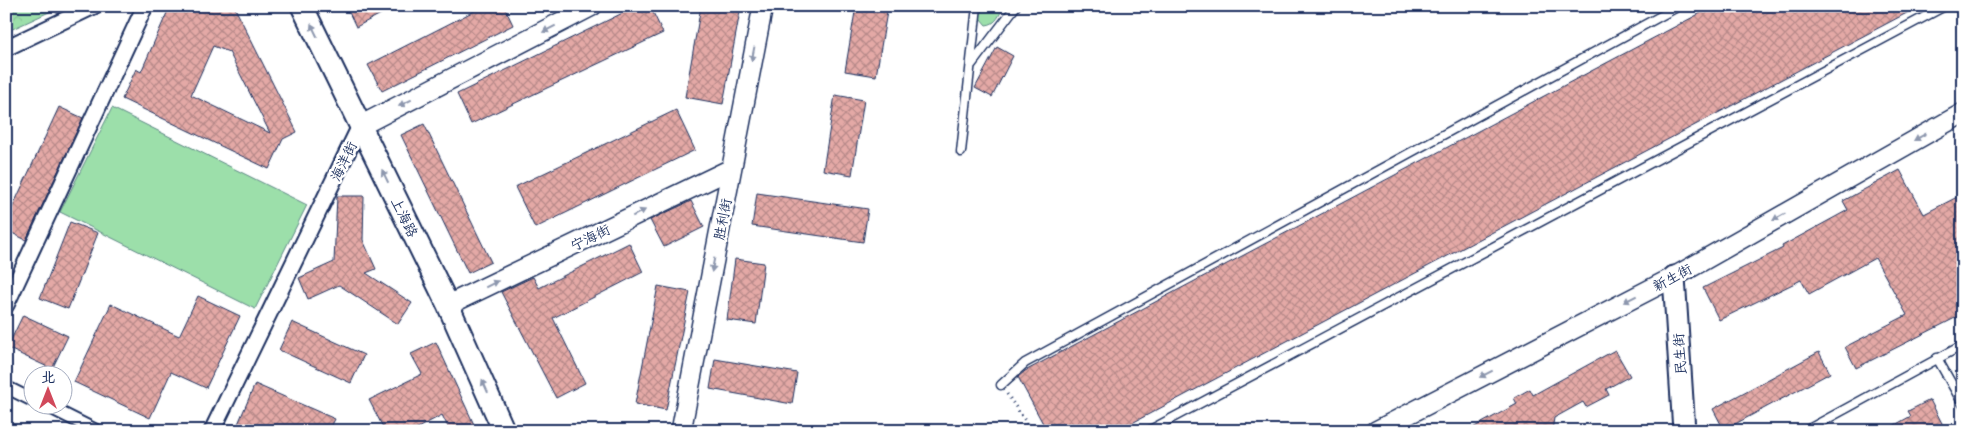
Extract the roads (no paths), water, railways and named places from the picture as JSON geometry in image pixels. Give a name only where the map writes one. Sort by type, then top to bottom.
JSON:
[{"type":"main road","name":"上海路","points":[[302,6],[448,305],[504,431]]},
{"type":"main road","name":"民生街","points":[[1674,276],[1684,431]]},
{"type":"street","points":[[6,48],[94,6]]},
{"type":"street","points":[[6,305],[145,6]]},
{"type":"street","name":"海洋街","points":[[212,431],[360,126],[592,6]]},
{"type":"street","name":"胜利街","points":[[681,431],[763,6]]},
{"type":"street","name":"新生街","points":[[1376,431],[1674,276],[1963,113]]},
{"type":"street","name":"宁海街","points":[[448,305],[731,169]]},
{"type":"street","points":[[6,387],[22,395]]},
{"type":"street","points":[[63,414],[97,431]]},
{"type":"lane","points":[[961,152],[977,6]]},
{"type":"lane","points":[[971,66],[1016,6]]},
{"type":"lane","points":[[1001,385],[1024,363],[1679,6]]},
{"type":"lane","points":[[1148,431],[1945,6]]},
{"type":"lane","points":[[1957,6],[1958,8],[1963,6]]},
{"type":"lane","points":[[1805,431],[1963,345]]},
{"type":"lane","points":[[1937,358],[1963,404]]}]
